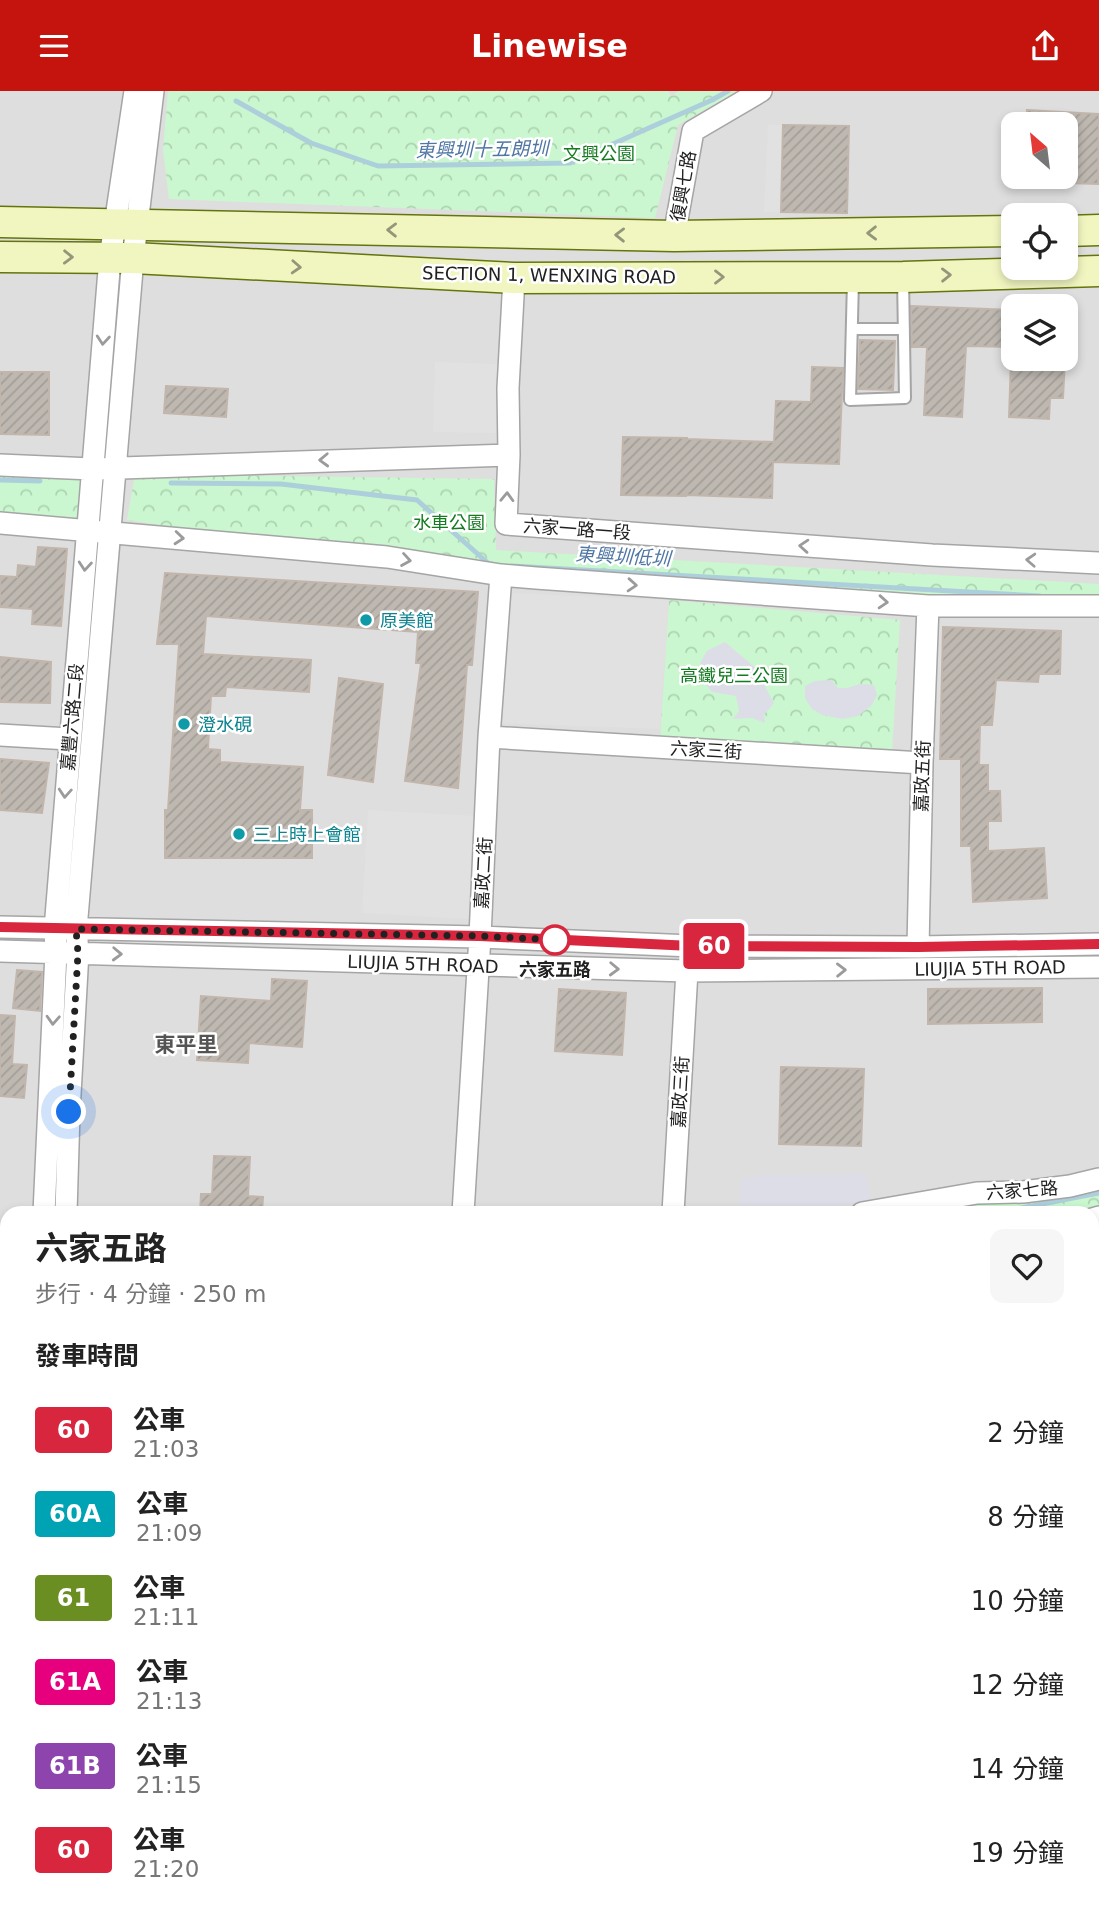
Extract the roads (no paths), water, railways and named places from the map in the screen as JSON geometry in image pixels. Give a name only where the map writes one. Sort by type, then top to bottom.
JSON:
[{"type":"street","points":[[126,224],[135,91]]},
{"type":"street","points":[[126,224],[153,91]]},
{"type":"street","name":"復興七路","points":[[674,236],[694,131],[761,91]]},
{"type":"street","points":[[0,222],[674,236],[1001,231]]},
{"type":"street","name":"嘉豐六路二段","points":[[44,1206],[55,929],[69,739],[89,530],[92,470],[126,224]]},
{"type":"street","points":[[1078,231],[1099,230]]},
{"type":"street","name":"SECTION 1, WENXING ROAD","points":[[0,257],[122,258],[514,278],[902,277],[1099,271]]},
{"type":"street","name":"嘉豐六路二段","points":[[66,1206],[78,953],[76,929],[116,468],[122,258]]},
{"type":"street","points":[[0,465],[92,470],[509,455],[508,388],[514,278]]},
{"type":"street","name":"六家一路一段","points":[[509,455],[506,524],[918,554],[1099,563]]},
{"type":"street","points":[[0,523],[387,557],[501,575],[928,605],[1099,606]]},
{"type":"street","name":"嘉政二街","points":[[463,1206],[489,737],[501,575]]},
{"type":"street","name":"嘉政五街","points":[[918,947],[928,605]]},
{"type":"street","points":[[0,735],[69,739]]},
{"type":"street","name":"六家三街","points":[[489,737],[922,763]]},
{"type":"street","name":"LIUJIA 5TH ROAD","points":[[0,927],[480,936],[692,946],[918,947],[1099,944]]},
{"type":"street","name":"LIUJIA 5TH ROAD","points":[[0,950],[687,971],[1099,967]]},
{"type":"street","name":"嘉政三街","points":[[673,1206],[687,971]]},
{"type":"street","name":"六家七路","points":[[902,1206],[977,1193],[1023,1192],[1070,1186],[1099,1179]]},
{"type":"lane","points":[[853,277],[850,400],[905,398],[902,277]]},
{"type":"lane","points":[[852,329],[904,329]]},
{"type":"waterway","name":"東興圳十五朗圳","points":[[236,101],[311,143],[378,166],[570,163],[728,91]]},
{"type":"waterway","name":"東興圳低圳","points":[[0,480],[40,481]]},
{"type":"waterway","name":"東興圳低圳","points":[[171,483],[281,484],[417,500],[491,564]]},
{"type":"waterway","name":"東興圳低圳","points":[[512,566],[1040,596]]},
{"type":"waterway","points":[[1032,1206],[1099,1193]]},
{"type":"place","name":"原美館","points":[[366,620]]},
{"type":"place","name":"澄水硯","points":[[184,724]]},
{"type":"place","name":"三上時上會館","points":[[239,834]]},
{"type":"place","name":"六家五路","points":[[555,940]]},
{"type":"district","name":"東平里","points":[[186,1045]]},
{"type":"park label","name":"文興公園","points":[[599,153]]},
{"type":"park label","name":"水車公園","points":[[449,522]]},
{"type":"park label","name":"高鐵兒三公園","points":[[734,675]]}]
